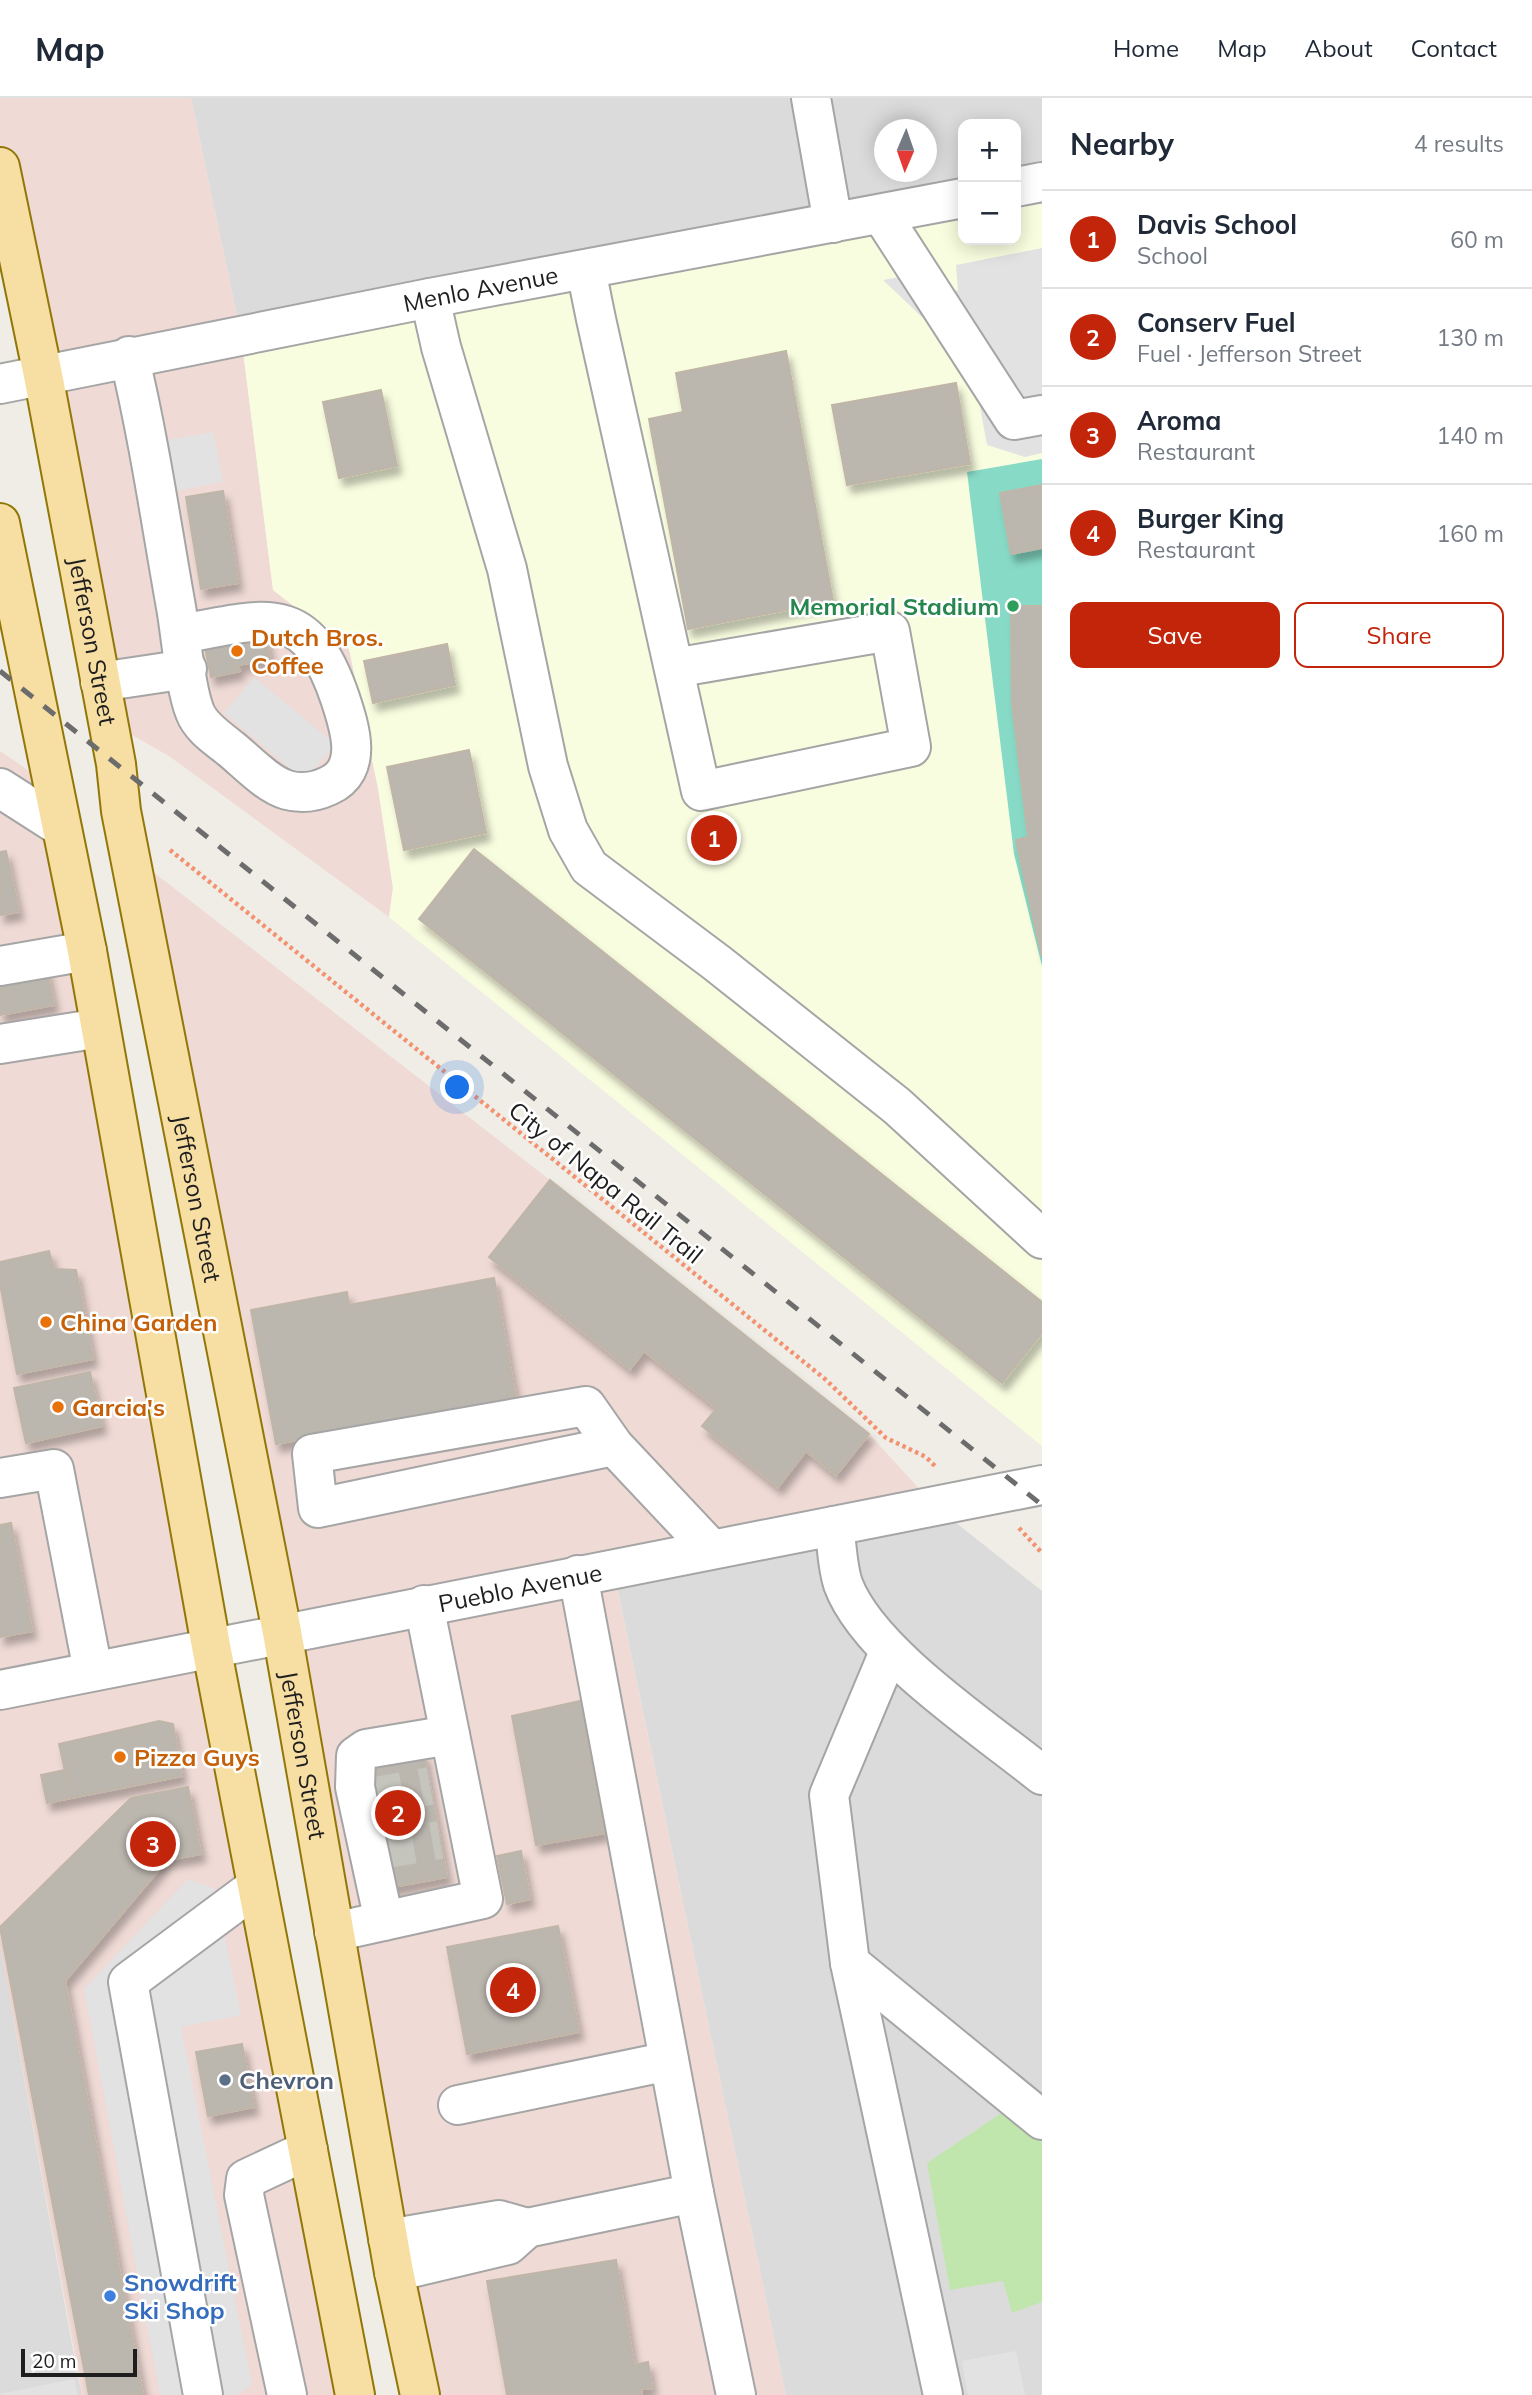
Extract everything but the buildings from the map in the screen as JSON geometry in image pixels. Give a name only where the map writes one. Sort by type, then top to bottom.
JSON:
[{"type":"main road","name":"Jefferson Street","points":[[0,167],[43,374],[121,811],[282,1632],[391,2256],[420,2395]]},
{"type":"main road","points":[[0,523],[87,951],[211,1646],[353,2395]]},
{"type":"street","points":[[811,98],[834,223]]},
{"type":"street","points":[[1021,186],[1042,182]]},
{"type":"street","name":"Menlo Avenue","points":[[0,384],[129,356],[958,199]]},
{"type":"street","points":[[881,214],[1028,418]]},
{"type":"street","points":[[586,270],[701,791],[911,747],[890,631],[674,668]]},
{"type":"street","points":[[430,298],[441,346],[507,569],[548,766],[568,830],[589,867],[727,970],[897,1106],[1042,1239]]},
{"type":"street","points":[[100,682],[184,651],[270,620],[292,626],[306,636],[327,663],[343,706],[352,760],[346,775],[322,789],[306,793],[285,790],[261,774],[206,728],[195,712],[184,651],[141,405],[129,356]]},
{"type":"street","points":[[0,789],[61,827]]},
{"type":"street","points":[[0,966],[87,951]]},
{"type":"street","points":[[0,1044],[100,1028]]},
{"type":"street","points":[[614,1446],[318,1508],[312,1454],[586,1406],[614,1446],[711,1549]]},
{"type":"street","points":[[0,1478],[54,1469],[93,1671]]},
{"type":"street","name":"Pueblo Avenue","points":[[0,1690],[282,1632],[1042,1485]]},
{"type":"street","points":[[834,1526],[842,1583],[860,1619],[889,1652],[1042,1775]]},
{"type":"street","points":[[578,1575],[694,2193],[736,2395]]},
{"type":"street","points":[[334,1932],[483,1899],[455,1838],[445,1784],[450,1735],[424,1605]]},
{"type":"street","points":[[889,1652],[829,1794],[850,1963],[943,2395]]},
{"type":"street","points":[[384,1921],[360,1795],[356,1756],[366,1749],[450,1735]]},
{"type":"street","points":[[310,1795],[360,1795]]},
{"type":"street","points":[[203,2395],[128,1982],[257,1886]]},
{"type":"street","points":[[850,1963],[1042,2120]]},
{"type":"street","points":[[458,2105],[669,2061]]},
{"type":"street","points":[[287,2395],[244,2195],[246,2179],[308,2150]]},
{"type":"street","points":[[391,2256],[508,2245],[527,2228],[694,2193]]},
{"type":"path","name":"City of Napa Rail Trail","points":[[161,843],[825,1380],[886,1438],[926,1457],[934,1464]]},
{"type":"shaded area","points":[[0,98],[191,98],[241,335],[273,590],[349,649],[378,788],[393,888],[389,917],[169,756],[107,721],[0,167]]},
{"type":"shaded area","points":[[191,98],[1042,98],[1042,182],[1021,186],[1021,119],[958,119],[958,199],[241,335]]},
{"type":"shaded area","points":[[1042,182],[1042,1446],[389,917],[393,888],[378,788],[349,649],[273,590],[241,335],[958,199],[958,245],[1021,245],[1021,186]]},
{"type":"shaded area","points":[[1042,248],[1042,453],[1025,457],[987,445],[976,385],[944,338],[883,280],[937,270],[948,287],[958,291],[956,265]]},
{"type":"shaded area","points":[[213,432],[223,482],[176,491],[167,440]]},
{"type":"shaded area","points":[[254,677],[335,744],[305,781],[224,713]]},
{"type":"shaded area","points":[[0,751],[54,788],[355,2395],[82,2395],[0,1946]]},
{"type":"shaded area","points":[[130,854],[550,1180],[869,1434],[935,1506],[613,1569],[786,2395],[420,2395]]},
{"type":"shaded area","points":[[935,1506],[1042,1591],[1042,2395],[786,2395],[613,1568]]},
{"type":"shaded area","points":[[188,1879],[215,1889],[241,2015],[181,2027],[252,2385],[236,2395],[160,2395],[84,1989]]},
{"type":"shaded area","points":[[0,1946],[77,2372],[82,2395],[0,2395]]},
{"type":"shaded area","points":[[1016,2351],[1025,2395],[968,2395],[962,2361]]},
{"type":"shaded area","points":[[74,2379],[78,2395],[0,2395],[0,2394]]},
{"type":"green space","name":"Memorial Stadium","points":[[1042,459],[1042,966],[1014,854],[967,472]]},
{"type":"green space","points":[[1006,2110],[1042,2139],[1042,2302],[1012,2313],[1003,2281],[950,2290],[927,2163]]},
{"type":"tunnel","points":[[365,1798],[430,1786]]},
{"type":"tunnel","points":[[376,1851],[440,1840]]},
{"type":"railway","points":[[0,671],[1042,1505]]},
{"type":"place","name":"Memorial Stadium","points":[[1013,606]]},
{"type":"place","name":"Dutch Bros. Coffee","points":[[237,651]]},
{"type":"place","name":"Davis School","points":[[714,838]]},
{"type":"place","name":"China Garden","points":[[46,1322]]},
{"type":"place","name":"Garcia's","points":[[58,1407]]},
{"type":"place","name":"Pizza Guys","points":[[120,1757]]},
{"type":"place","name":"Conserv Fuel","points":[[398,1813]]},
{"type":"place","name":"Aroma","points":[[153,1844]]},
{"type":"place","name":"Burger King","points":[[513,1990]]},
{"type":"place","name":"Chevron","points":[[225,2080]]},
{"type":"place","name":"Snowdrift Ski Shop","points":[[110,2296]]}]
